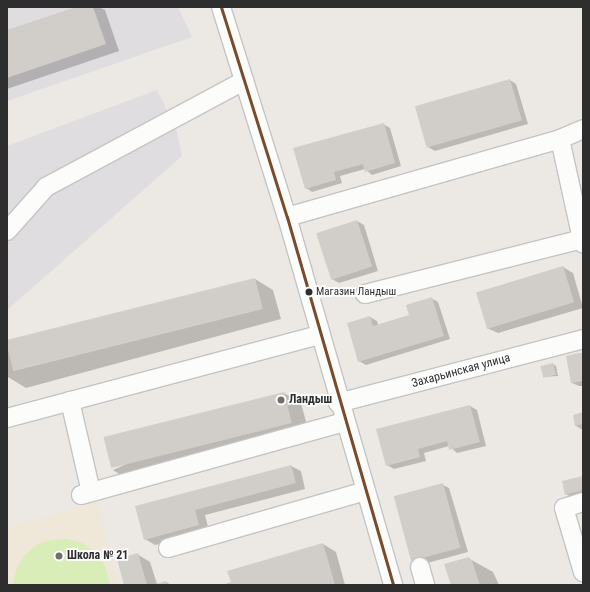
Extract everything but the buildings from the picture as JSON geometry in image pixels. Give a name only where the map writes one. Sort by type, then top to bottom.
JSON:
[{"type":"street","points":[[221,7],[287,217],[338,403],[366,491],[393,585]]},
{"type":"street","points":[[7,231],[46,187],[244,81]]},
{"type":"street","points":[[287,217],[560,139],[583,129]]},
{"type":"street","points":[[365,294],[583,241],[560,139]]},
{"type":"street","points":[[7,418],[319,334]]},
{"type":"street","name":"Захарьинская улица","points":[[338,403],[583,339]]},
{"type":"street","points":[[70,401],[86,493],[345,422]]},
{"type":"street","points":[[168,548],[366,491]]},
{"type":"street","points":[[583,502],[564,508],[583,572]]},
{"type":"street","points":[[420,567],[425,585]]},
{"type":"shaded area","points":[[7,7],[178,7],[192,37],[7,101]]},
{"type":"shaded area","points":[[157,90],[176,128],[182,156],[7,310],[7,146]]},
{"type":"shaded area","name":"Школа № 21","points":[[97,502],[119,585],[7,585],[7,528]]},
{"type":"green space","points":[[67,539],[82,543],[96,553],[105,566],[110,585],[13,585],[16,570],[24,556],[36,545],[51,540]]},
{"type":"transit line","points":[[221,7],[287,217],[393,585]]},
{"type":"place","name":"Магазин Ландыш","points":[[309,292]]},
{"type":"place","name":"Ландыш","points":[[281,400]]},
{"type":"place","name":"Школа № 21","points":[[59,556]]}]
